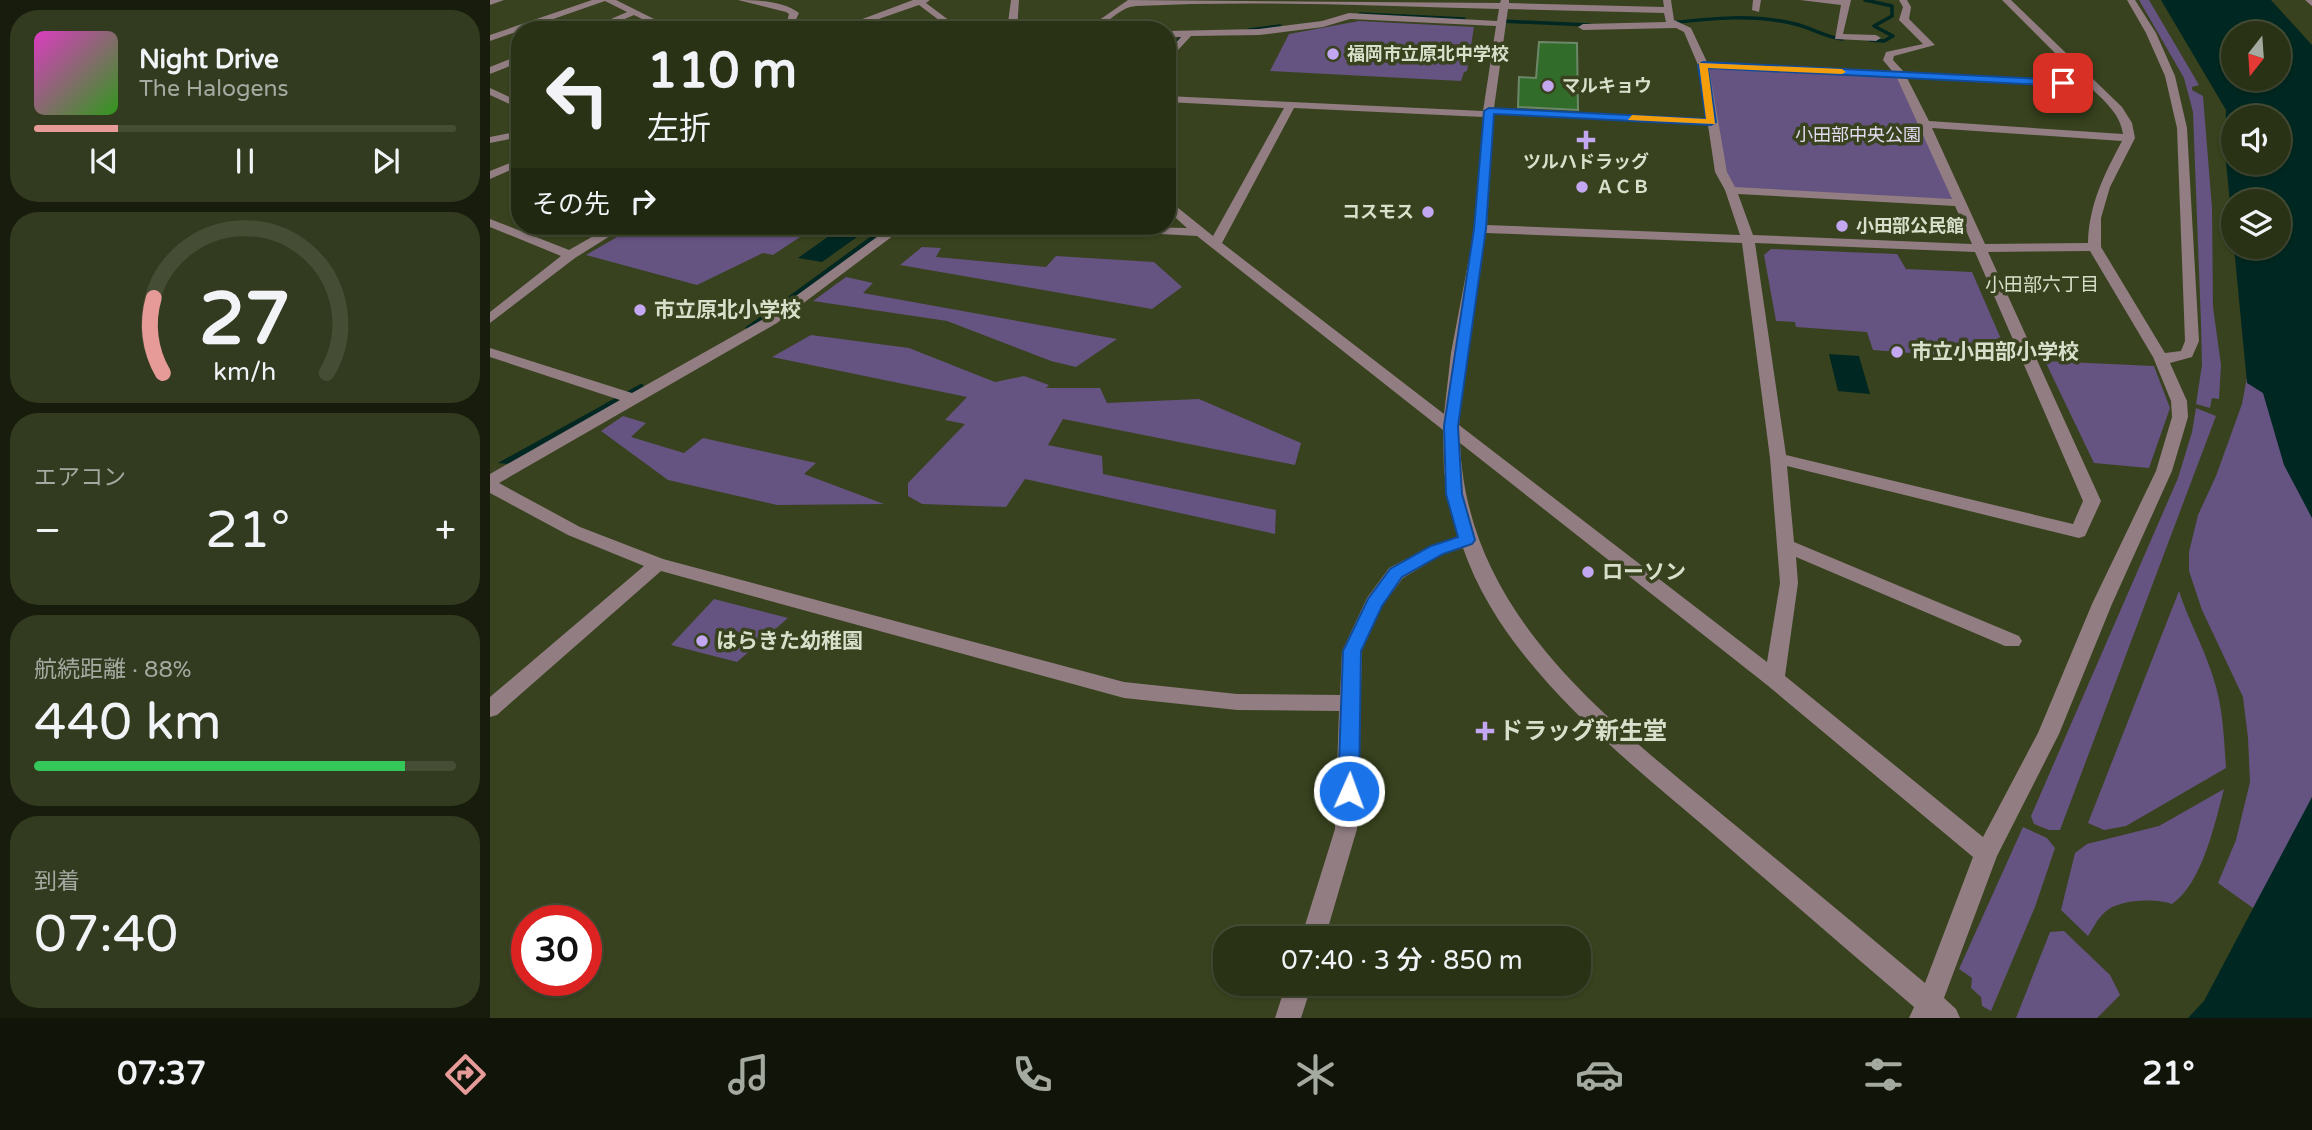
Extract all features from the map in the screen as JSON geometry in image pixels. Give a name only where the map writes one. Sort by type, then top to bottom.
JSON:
[{"type":"street","points":[[490,2],[500,0]]},
{"type":"street","points":[[539,21],[601,0]]},
{"type":"street","points":[[609,0],[654,21]]},
{"type":"street","points":[[742,0],[789,10],[794,13],[791,21]]},
{"type":"street","points":[[1013,21],[1015,0]]},
{"type":"street","points":[[1804,0],[1845,2],[1838,37],[1876,38]]},
{"type":"street","points":[[1778,458],[2080,531],[2092,501],[1925,124],[1900,74],[1888,60],[1889,54],[1930,45],[1904,20],[1907,6],[1903,0]]},
{"type":"street","points":[[1935,1014],[1940,978],[1986,854],[2048,734],[2102,604],[2164,471],[2180,418],[2179,401],[2160,357],[2094,247],[2095,218],[2104,187],[2129,138],[2127,122],[2118,108],[2090,85],[2006,0]]},
{"type":"street","points":[[2131,0],[2151,33],[2170,76],[2182,128],[2192,341],[2187,354],[2172,359],[2160,357]]},
{"type":"street","points":[[863,21],[921,1],[946,21]]},
{"type":"street","points":[[1102,21],[1132,1],[1505,2],[1671,14],[1688,30],[1703,65],[1721,172],[1731,190],[1748,239],[1778,458],[1789,583],[1774,679]]},
{"type":"street","points":[[1339,17],[1341,1]]},
{"type":"street","points":[[1505,2],[1489,113],[1480,229],[1451,426],[1454,494],[1466,540],[1501,608],[1551,676],[1604,728],[1935,1014]]},
{"type":"street","points":[[612,21],[635,12]]},
{"type":"street","points":[[1583,27],[1671,14]]},
{"type":"street","points":[[1176,34],[1259,32],[1339,17],[1502,22]]},
{"type":"street","points":[[490,23],[510,31]]},
{"type":"street","points":[[490,38],[510,31]]},
{"type":"street","points":[[1176,46],[1184,34]]},
{"type":"street","points":[[490,71],[511,62]]},
{"type":"street","points":[[1703,65],[2090,85]]},
{"type":"street","points":[[490,91],[511,102]]},
{"type":"street","points":[[1176,99],[1711,122]]},
{"type":"street","points":[[1216,242],[1291,104]]},
{"type":"street","points":[[1925,124],[1994,131],[2129,138]]},
{"type":"street","points":[[490,140],[511,136]]},
{"type":"street","points":[[490,175],[511,166]]},
{"type":"street","points":[[1731,190],[1960,203]]},
{"type":"street","points":[[1176,211],[1774,679],[1986,854]]},
{"type":"street","points":[[490,223],[511,231]]},
{"type":"street","points":[[504,228],[511,225]]},
{"type":"street","points":[[1480,229],[1981,248],[2094,247]]},
{"type":"street","points":[[1176,231],[1200,232]]},
{"type":"street","points":[[521,235],[570,255]]},
{"type":"street","points":[[490,319],[570,255],[604,235]]},
{"type":"street","points":[[888,235],[772,320],[625,397],[490,484],[574,531],[658,564],[1124,690],[1183,700],[1280,705],[1350,703]]},
{"type":"street","points":[[490,352],[625,397]]},
{"type":"street","points":[[1317,926],[1346,828],[1352,651],[1374,603],[1396,573],[1437,550],[1466,540]]},
{"type":"street","points":[[1787,546],[2012,641]]},
{"type":"street","points":[[490,709],[658,564]]},
{"type":"street","points":[[1288,1018],[1295,996]]},
{"type":"green space","points":[[2139,0],[2149,0],[2199,85],[2192,87],[2192,90],[2203,96],[2212,208],[2213,307],[2221,365],[2219,399],[2212,398],[2210,408],[2196,404],[2202,365],[2193,112],[2184,78]]},
{"type":"green space","points":[[1359,21],[1474,27],[1467,71],[1461,81],[1270,71],[1289,34]]},
{"type":"green space","name":"小田部中央公園","points":[[1703,65],[1900,74],[1960,203],[1731,190]]},
{"type":"green space","points":[[620,235],[803,235],[773,255],[763,253],[697,285],[586,255]]},
{"type":"green space","points":[[922,247],[941,248],[936,257],[1046,267],[1056,256],[1154,262],[1182,287],[1152,309],[900,265]]},
{"type":"green space","points":[[1771,249],[1897,254],[1906,269],[1972,272],[2001,339],[1990,339],[1996,360],[1873,350],[1867,332],[1796,327],[1795,322],[1776,321],[1764,255]]},
{"type":"green space","points":[[846,277],[873,283],[863,293],[1117,339],[1076,367],[1051,361],[947,321],[813,301]]},
{"type":"green space","points":[[811,335],[909,348],[995,382],[1024,376],[1049,385],[1046,388],[1100,388],[1107,403],[1199,399],[1301,443],[1295,465],[1063,419],[1048,445],[1102,456],[1103,474],[1276,510],[1275,534],[1025,479],[1006,507],[922,504],[908,496],[908,483],[965,424],[945,420],[967,397],[772,357]]},
{"type":"green space","points":[[2251,355],[2312,503],[2312,833],[2302,819],[2253,908],[2218,883],[2236,840],[2250,782],[2248,738],[2243,697],[2202,610],[2189,571],[2189,552],[2198,515],[2216,476],[2242,404]]},
{"type":"green space","points":[[2045,361],[2154,366],[2170,408],[2149,468],[2094,463]]},
{"type":"green space","points":[[2196,408],[2216,416],[2060,830],[2049,830],[2034,824],[2031,816],[2178,478],[2192,432]]},
{"type":"green space","points":[[623,416],[646,423],[631,437],[684,453],[703,438],[816,463],[804,474],[884,504],[777,505],[668,480],[601,431]]},
{"type":"green space","points":[[2179,591],[2205,655],[2219,699],[2226,768],[2126,826],[2104,830],[2088,823]]},
{"type":"green space","points":[[714,599],[788,618],[737,662],[671,645]]},
{"type":"green space","points":[[2224,789],[2212,835],[2199,868],[2192,882],[2172,904],[2127,902],[2110,908],[2088,936],[2061,910],[2075,853],[2087,844],[2159,826]]},
{"type":"green space","points":[[2023,827],[2047,838],[2055,848],[2035,907],[1991,1011],[1982,1006],[1981,997],[1971,988],[1972,978],[1959,969]]},
{"type":"green space","points":[[2064,931],[2110,975],[2120,995],[2097,1018],[2016,1018],[2050,932]]},
{"type":"water","points":[[2161,0],[2271,0],[2290,21],[2221,21],[2221,91],[2291,91],[2291,22],[2312,45],[2312,518],[2284,465],[2263,393],[2247,383],[2235,259],[2291,259],[2291,189],[2229,189],[2227,175],[2291,175],[2291,105],[2223,105]]},
{"type":"water","points":[[830,235],[860,235],[822,262],[798,258]]},
{"type":"water","points":[[873,235],[881,235],[770,316],[763,315]]},
{"type":"water","points":[[1829,354],[1859,356],[1870,394],[1838,391]]},
{"type":"water","points":[[612,400],[614,405],[508,464],[498,463]]},
{"type":"water","points":[[2312,797],[2312,1018],[2188,1018],[2204,1001]]},
{"type":"building","name":"マルキョウ","points":[[1539,42],[1577,43],[1578,110],[1518,107],[1519,77],[1536,78]]},
{"type":"waterway","points":[[1865,0],[1892,6],[1892,16],[1874,26],[1893,36],[1884,41],[1870,40]]},
{"type":"waterway","points":[[1360,14],[1464,19]]},
{"type":"waterway","points":[[1671,23],[1718,18],[1765,19],[1795,24],[1842,39]]},
{"type":"waterway","points":[[1500,21],[1590,25]]},
{"type":"waterway","points":[[1249,30],[1280,26]]},
{"type":"waterway","points":[[1176,43],[1182,37]]},
{"type":"waterway","points":[[748,328],[771,312]]},
{"type":"waterway","points":[[607,406],[641,387]]},
{"type":"slow traffic","points":[[1632,118],[1711,122],[1703,65],[1842,72]]},
{"type":"place","name":"福岡市立原北中学校","points":[[1333,54]]},
{"type":"place","name":"マルキョウ","points":[[1548,86]]},
{"type":"place","name":"ツルハドラッグ","points":[[1586,140]]},
{"type":"place","name":"ＡＣＢ","points":[[1582,187]]},
{"type":"place","name":"コスモス","points":[[1428,212]]},
{"type":"place","name":"小田部公民館","points":[[1842,226]]},
{"type":"place","name":"市立原北小学校","points":[[640,310]]},
{"type":"place","name":"市立小田部小学校","points":[[1897,352]]},
{"type":"place","name":"ローソン","points":[[1588,572]]},
{"type":"place","name":"はらきた幼稚園","points":[[702,641]]},
{"type":"place","name":"ドラッグ新生堂","points":[[1485,731]]},
{"type":"district","name":"小田部六丁目","points":[[2042,284]]},
{"type":"route","points":[[1349,791],[1352,651],[1374,603],[1396,573],[1437,550],[1466,540],[1454,494],[1451,426],[1480,229],[1489,111],[1711,122],[1703,65],[2063,83]]}]
